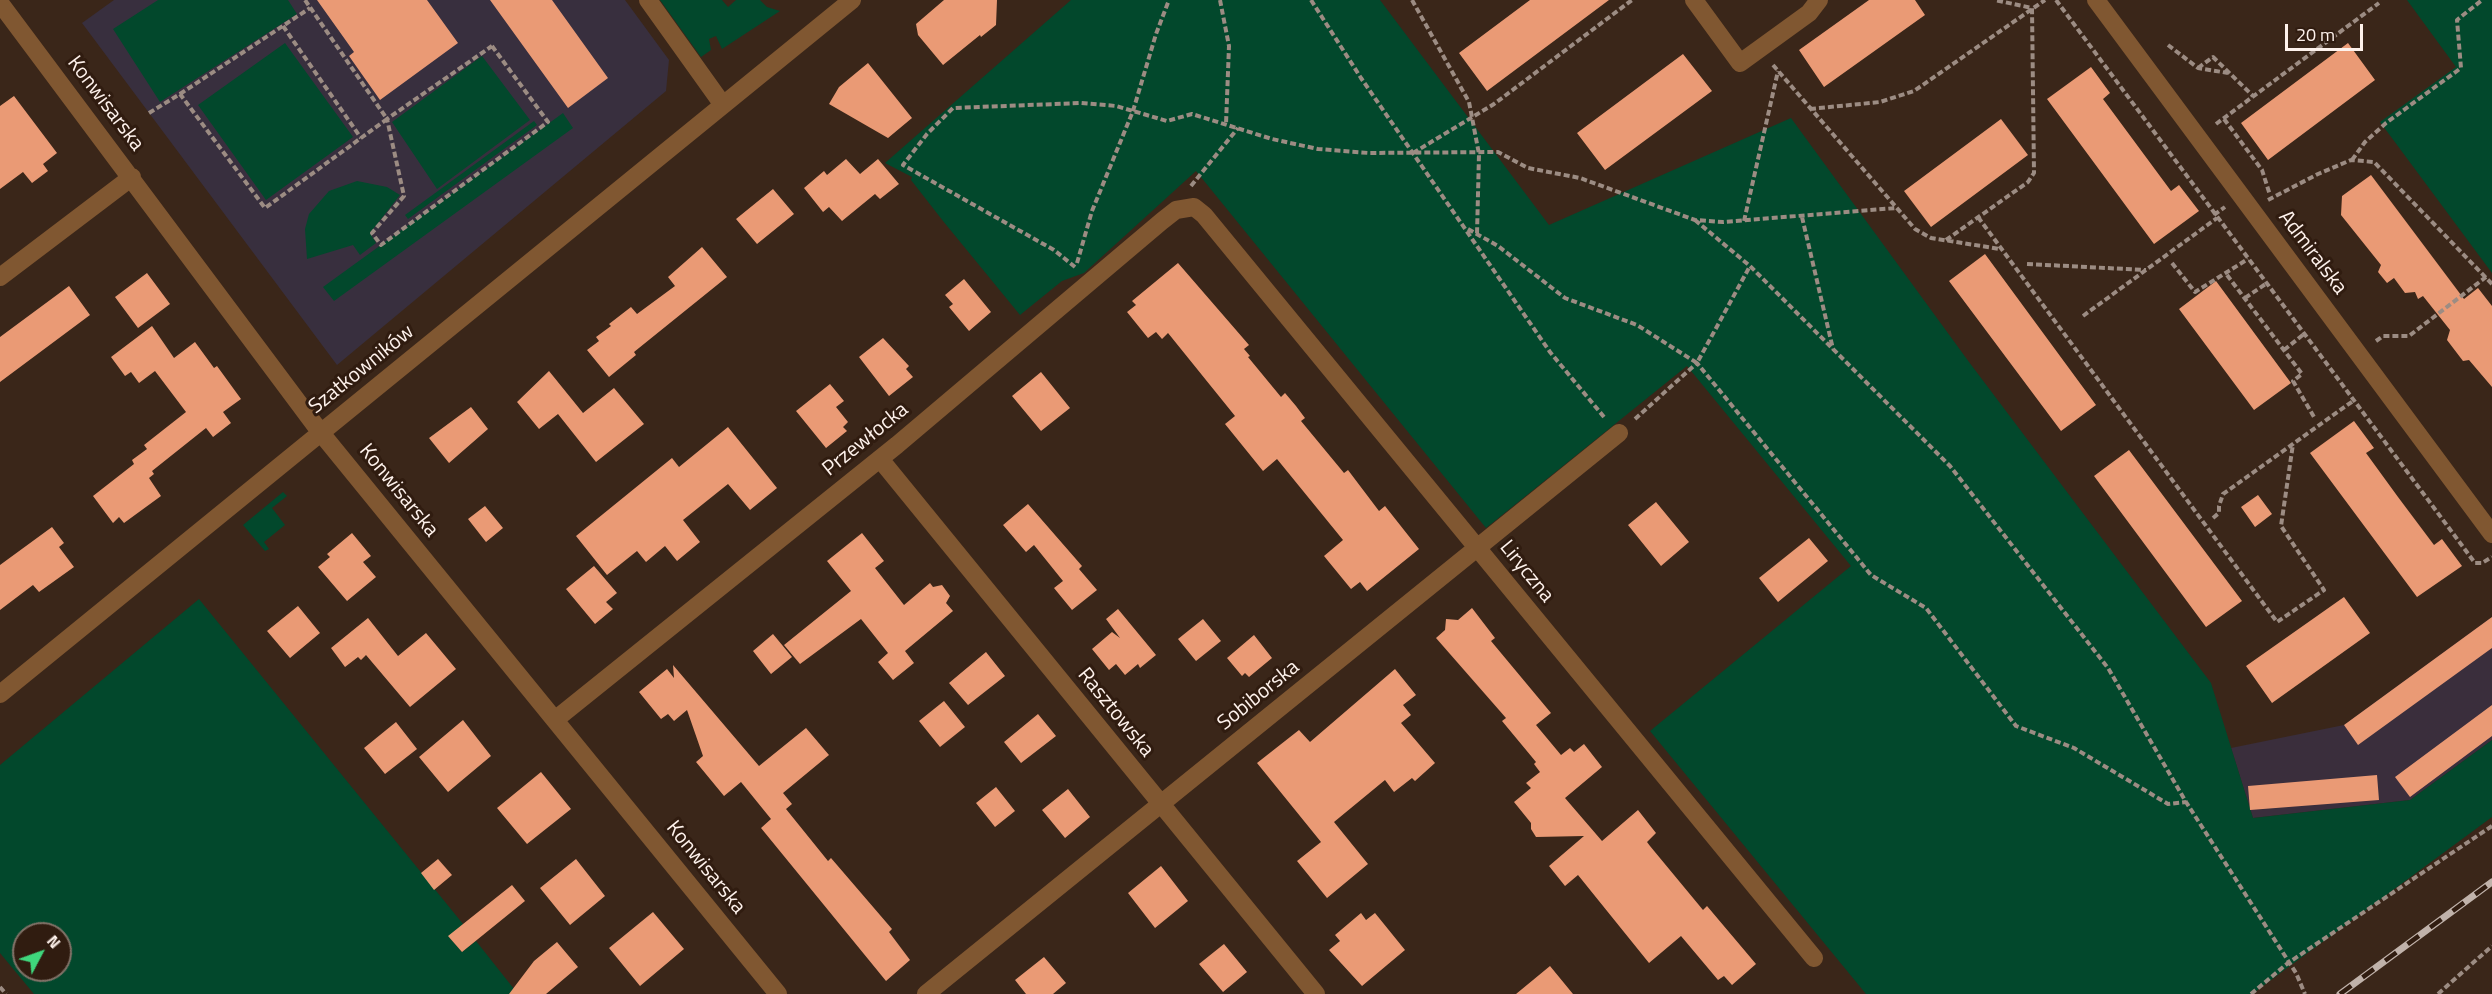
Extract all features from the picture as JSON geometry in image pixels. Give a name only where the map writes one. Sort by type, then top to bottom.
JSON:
[{"type":"street","points":[[648,0],[723,105]]},
{"type":"street","name":"Szatkowników","points":[[0,694],[852,0]]},
{"type":"street","points":[[1694,0],[1740,63],[1809,14],[1819,0]]},
{"type":"street","name":"Admiralska","points":[[2096,0],[2492,534]]},
{"type":"street","name":"Konwisarska","points":[[0,3],[321,433],[778,994]]},
{"type":"street","points":[[0,277],[132,177]]},
{"type":"street","name":"Liryczna","points":[[1184,207],[1194,207],[1204,214],[1814,958]]},
{"type":"street","name":"Przewłocka","points":[[556,719],[880,459],[1162,221],[1184,207]]},
{"type":"street","name":"Sobiborska","points":[[926,994],[1619,433]]},
{"type":"street","name":"Rasztowska","points":[[880,459],[1316,994]]},
{"type":"path","points":[[180,94],[265,208],[387,119],[492,46],[548,122],[381,245],[372,233],[404,196],[387,119],[304,0]]},
{"type":"path","points":[[1065,305],[1067,288],[1076,267],[1092,211],[1134,111],[1168,0]]},
{"type":"path","points":[[1220,0],[1229,46],[1226,124]]},
{"type":"path","points":[[1311,0],[1550,352],[1619,433],[1697,363],[1750,266]]},
{"type":"path","points":[[1412,0],[1469,102],[1474,117],[1479,154],[1477,234]]},
{"type":"path","points":[[1413,153],[1474,117],[1632,0]]},
{"type":"path","points":[[1995,0],[2032,8]]},
{"type":"path","points":[[1809,109],[1880,102],[1914,91],[2045,0]]},
{"type":"path","points":[[2056,0],[2215,217],[2475,563],[2482,563],[2492,557]]},
{"type":"path","points":[[2224,118],[2262,170],[2271,198],[2352,160],[2365,142],[2386,123],[2461,68],[2457,20],[2482,0]]},
{"type":"path","points":[[2198,137],[2379,3]]},
{"type":"path","points":[[149,113],[310,8]]},
{"type":"path","points":[[1946,240],[2028,182],[2034,174],[2032,8]]},
{"type":"path","points":[[283,26],[362,138]]},
{"type":"path","points":[[2168,45],[2198,68],[2230,73]]},
{"type":"path","points":[[2198,68],[2213,57],[2253,96]]},
{"type":"path","points":[[1744,221],[1778,71],[1915,229],[1931,238],[2000,249]]},
{"type":"path","points":[[1076,267],[1054,250],[903,165],[927,134],[953,108],[1081,103],[1116,106],[1167,121],[1192,114],[1318,149],[1413,153],[1498,152],[1528,168],[1580,178],[1695,220],[1744,221],[1896,208]]},
{"type":"path","points":[[1184,207],[1184,195],[1238,128]]},
{"type":"path","points":[[2352,160],[2374,162],[2492,284]]},
{"type":"path","points":[[2083,316],[2146,270],[2225,207]]},
{"type":"path","points":[[1802,217],[1833,349]]},
{"type":"path","points":[[1978,217],[2277,622],[2324,590],[2281,526],[2293,444]]},
{"type":"path","points":[[1695,220],[1750,266],[1958,475],[2108,669],[2186,802],[2296,973],[2305,994]]},
{"type":"path","points":[[1465,227],[1498,246],[1565,298],[1637,325],[1697,363],[1871,575],[1926,608],[2016,726],[2074,748],[2168,804],[2186,802]]},
{"type":"path","points":[[2172,263],[2195,292],[2211,280],[2227,275],[2248,259]]},
{"type":"path","points":[[2027,264],[2146,270]]},
{"type":"path","points":[[2227,275],[2302,374],[2294,381],[2314,417]]},
{"type":"path","points":[[2383,336],[2409,336],[2486,278]]},
{"type":"path","points":[[2245,298],[2266,283]]},
{"type":"path","points":[[2284,350],[2304,334]]},
{"type":"path","points":[[2212,518],[2219,513],[2218,506],[2223,494],[2353,400]]},
{"type":"path","points":[[2251,994],[2288,963],[2492,826]]},
{"type":"path","points":[[2438,994],[2492,946]]},
{"type":"path","points":[[0,987],[6,994]]},
{"type":"shaded area","points":[[114,0],[625,0],[669,60],[666,91],[337,365],[82,23]]},
{"type":"shaded area","points":[[2492,617],[2492,740],[2410,800],[2253,818],[2231,748],[2344,725]]},
{"type":"green space","points":[[158,0],[288,0],[297,14],[160,102],[113,29]]},
{"type":"green space","points":[[660,0],[722,0],[728,7],[736,0],[760,0],[767,7],[780,11],[722,49],[716,36],[709,39],[711,50],[701,57]]},
{"type":"green space","points":[[1071,0],[1380,0],[1549,225],[1791,118],[1969,362],[2211,683],[2253,818],[2410,800],[2492,740],[2492,817],[2252,994],[1866,994],[1650,731],[1851,566],[1687,366],[1486,528],[1196,171],[1084,273],[1062,281],[1020,315],[943,221],[911,180],[912,177],[885,163]]},
{"type":"green space","points":[[2407,0],[2492,0],[2492,273],[2380,122],[2456,67]]},
{"type":"green space","points":[[285,43],[353,137],[266,200],[198,105]]},
{"type":"green space","points":[[482,56],[530,120],[437,189],[392,122]]},
{"type":"green space","points":[[563,113],[573,128],[334,301],[323,287]]},
{"type":"green space","points":[[534,121],[537,125],[408,219],[405,215]]},
{"type":"green space","points":[[357,181],[387,187],[400,195],[370,233],[376,243],[360,255],[353,245],[307,259],[305,229],[309,214],[329,191]]},
{"type":"green space","points":[[283,492],[287,496],[272,508],[285,525],[264,542],[269,549],[265,551],[243,525]]},
{"type":"green space","points":[[199,599],[463,924],[449,937],[462,952],[476,941],[518,994],[34,994],[24,982],[72,982],[72,922],[12,922],[12,967],[0,953],[0,765]]},
{"type":"building","points":[[317,0],[427,0],[458,43],[380,100],[349,56],[354,52]]},
{"type":"building","points":[[490,0],[552,0],[608,78],[568,108]]},
{"type":"building","points":[[944,0],[997,0],[996,25],[943,65],[918,35],[916,24]]},
{"type":"building","points":[[1530,0],[1609,0],[1487,91],[1459,53]]},
{"type":"building","points":[[1869,0],[1915,0],[1925,15],[1824,87],[1799,50]]},
{"type":"building","points":[[2348,43],[2375,80],[2268,160],[2241,123]]},
{"type":"building","points":[[1683,54],[1712,91],[1605,170],[1577,133]]},
{"type":"building","points":[[868,63],[912,118],[888,138],[829,104],[839,87]]},
{"type":"building","points":[[2091,67],[2110,93],[2103,99],[2171,191],[2179,185],[2199,211],[2154,244],[2047,99]]},
{"type":"building","points":[[14,96],[57,153],[43,164],[48,171],[32,183],[23,172],[0,189],[0,106]]},
{"type":"building","points":[[2001,119],[2028,155],[1931,227],[1904,191]]},
{"type":"building","points":[[846,159],[860,174],[878,159],[899,184],[880,199],[875,194],[842,221],[829,207],[823,212],[804,188],[824,171],[827,175]]},
{"type":"building","points":[[2371,175],[2464,299],[2478,288],[2492,306],[2492,387],[2469,360],[2463,361],[2447,340],[2450,330],[2423,296],[2418,299],[2415,292],[2405,293],[2394,278],[2387,283],[2378,272],[2381,265],[2341,215],[2342,196]]},
{"type":"building","points":[[773,189],[794,214],[757,244],[736,219]]},
{"type":"building","points":[[702,247],[727,277],[634,352],[636,355],[609,377],[587,350],[599,341],[596,337],[631,307],[637,314],[675,286],[668,277]]},
{"type":"building","points":[[1985,254],[2096,405],[2061,431],[1949,281]]},
{"type":"building","points":[[1178,263],[1249,345],[1244,349],[1250,356],[1248,357],[1281,397],[1285,393],[1296,406],[1305,418],[1301,421],[1344,473],[1348,470],[1379,511],[1385,506],[1419,549],[1367,591],[1360,582],[1351,589],[1324,556],[1343,540],[1277,459],[1263,471],[1225,424],[1235,416],[1168,333],[1162,339],[1156,332],[1148,338],[1127,312],[1136,305],[1132,301]]},
{"type":"building","points":[[147,273],[170,304],[138,328],[115,297]]},
{"type":"building","points":[[964,279],[991,312],[969,331],[949,307],[953,304],[945,295]]},
{"type":"building","points":[[2216,281],[2291,383],[2254,410],[2179,309]]},
{"type":"building","points":[[69,286],[90,315],[0,382],[0,337]]},
{"type":"building","points":[[152,326],[174,358],[195,342],[214,368],[217,366],[241,399],[223,412],[231,423],[213,437],[206,428],[152,471],[154,474],[149,478],[161,496],[124,523],[119,517],[113,523],[93,496],[134,464],[132,460],[147,449],[144,445],[186,412],[155,371],[139,383],[131,372],[125,376],[111,357]]},
{"type":"building","points":[[883,338],[909,366],[906,369],[913,377],[889,396],[859,357]]},
{"type":"building","points":[[549,371],[583,413],[614,388],[644,424],[596,462],[558,414],[539,429],[517,402]]},
{"type":"building","points":[[1041,372],[1070,408],[1041,431],[1012,396]]},
{"type":"building","points":[[830,384],[844,401],[836,407],[848,422],[843,427],[847,431],[826,448],[796,411]]},
{"type":"building","points":[[471,407],[488,429],[449,463],[429,438]]},
{"type":"building","points":[[2354,421],[2374,448],[2366,453],[2398,497],[2434,545],[2442,539],[2462,566],[2417,597],[2310,453]]},
{"type":"building","points":[[728,427],[777,488],[750,510],[728,484],[683,520],[700,542],[677,561],[665,546],[646,562],[637,551],[607,575],[576,536],[672,458],[679,467]]},
{"type":"building","points":[[2129,450],[2242,601],[2206,627],[2094,476]]},
{"type":"building","points":[[2258,495],[2272,514],[2255,527],[2241,507]]},
{"type":"building","points":[[1656,502],[1689,542],[1661,566],[1628,525]]},
{"type":"building","points":[[1028,504],[1082,566],[1079,569],[1097,590],[1072,610],[1054,588],[1063,581],[1034,545],[1026,552],[1003,525]]},
{"type":"building","points":[[485,506],[503,528],[486,542],[468,519]]},
{"type":"building","points":[[52,527],[64,543],[59,547],[74,567],[39,592],[33,585],[0,610],[0,565]]},
{"type":"building","points":[[352,533],[371,556],[363,562],[376,577],[347,601],[318,567],[330,557],[327,554]]},
{"type":"building","points":[[862,533],[884,561],[875,568],[904,605],[930,583],[933,587],[942,585],[950,596],[946,603],[953,611],[905,651],[914,663],[893,680],[878,662],[888,653],[861,619],[800,664],[784,645],[851,591],[827,561]]},
{"type":"building","points":[[1809,538],[1828,561],[1778,602],[1759,578]]},
{"type":"building","points":[[594,566],[617,593],[606,602],[613,609],[595,624],[566,589]]},
{"type":"building","points":[[2344,597],[2370,633],[2272,703],[2246,666]]},
{"type":"building","points":[[298,606],[320,633],[290,658],[267,631]]},
{"type":"building","points":[[1472,608],[1495,638],[1491,641],[1551,713],[1536,725],[1561,755],[1570,748],[1574,752],[1584,744],[1602,767],[1565,798],[1602,841],[1638,810],[1656,833],[1647,842],[1650,846],[1703,910],[1707,906],[1756,964],[1732,985],[1724,976],[1718,980],[1681,936],[1649,963],[1578,875],[1565,886],[1549,866],[1584,836],[1536,837],[1531,829],[1531,823],[1514,802],[1531,788],[1526,783],[1540,772],[1534,764],[1536,762],[1502,721],[1506,718],[1436,638],[1445,630],[1446,619],[1458,620]]},
{"type":"building","points":[[1118,609],[1156,655],[1140,668],[1138,664],[1125,675],[1116,664],[1109,670],[1092,649],[1112,632],[1120,638],[1106,619]]},
{"type":"building","points":[[2492,617],[2492,648],[2358,745],[2344,725]]},
{"type":"building","points":[[368,618],[398,656],[426,633],[456,669],[410,707],[366,655],[361,660],[358,657],[345,667],[331,648]]},
{"type":"building","points":[[1203,619],[1221,641],[1196,661],[1178,639]]},
{"type":"building","points":[[773,634],[792,657],[771,674],[753,651]]},
{"type":"building","points":[[1254,635],[1272,658],[1249,677],[1245,673],[1242,676],[1227,658]]},
{"type":"building","points":[[986,652],[1005,676],[968,705],[949,683]]},
{"type":"building","points":[[673,665],[759,766],[806,728],[829,755],[783,793],[792,804],[786,809],[828,861],[831,858],[892,929],[889,932],[910,960],[886,981],[761,828],[771,819],[741,782],[724,796],[696,762],[703,756],[687,710],[674,721],[668,714],[661,719],[639,692],[667,669],[674,678]]},
{"type":"building","points":[[1395,669],[1416,695],[1403,705],[1411,715],[1401,723],[1435,763],[1415,781],[1412,778],[1394,792],[1385,780],[1334,822],[1368,864],[1327,898],[1297,861],[1321,842],[1257,763],[1299,730],[1310,742]]},
{"type":"building","points":[[944,701],[965,727],[940,747],[919,721]]},
{"type":"building","points":[[2492,705],[2492,736],[2410,797],[2395,777]]},
{"type":"building","points":[[1038,714],[1056,736],[1021,763],[1004,742]]},
{"type":"building","points":[[463,720],[491,756],[448,792],[419,757]]},
{"type":"building","points":[[396,722],[417,749],[385,774],[364,748]]},
{"type":"building","points":[[541,772],[571,809],[527,844],[497,808]]},
{"type":"building","points":[[2377,775],[2379,800],[2250,810],[2248,786]]},
{"type":"building","points":[[996,787],[1015,811],[995,827],[976,803]]},
{"type":"building","points":[[1068,789],[1090,817],[1065,838],[1042,810]]},
{"type":"building","points":[[438,859],[452,875],[434,890],[421,873]]},
{"type":"building","points":[[576,859],[605,896],[570,925],[540,888]]},
{"type":"building","points":[[1161,866],[1188,901],[1155,928],[1128,893]]},
{"type":"building","points":[[512,885],[525,901],[462,952],[448,936]]},
{"type":"building","points":[[653,912],[684,949],[640,986],[609,948]]},
{"type":"building","points":[[1361,913],[1366,920],[1375,913],[1405,950],[1362,986],[1329,950],[1340,941],[1335,935]]},
{"type":"building","points":[[557,942],[578,967],[546,994],[509,994],[534,961]]},
{"type":"building","points":[[1224,944],[1247,972],[1223,992],[1199,964]]},
{"type":"building","points":[[1044,957],[1066,983],[1053,994],[1026,994],[1015,980]]},
{"type":"building","points":[[1550,966],[1573,994],[1516,994]]},
{"type":"railway","points":[[2340,994],[2492,882]]}]
